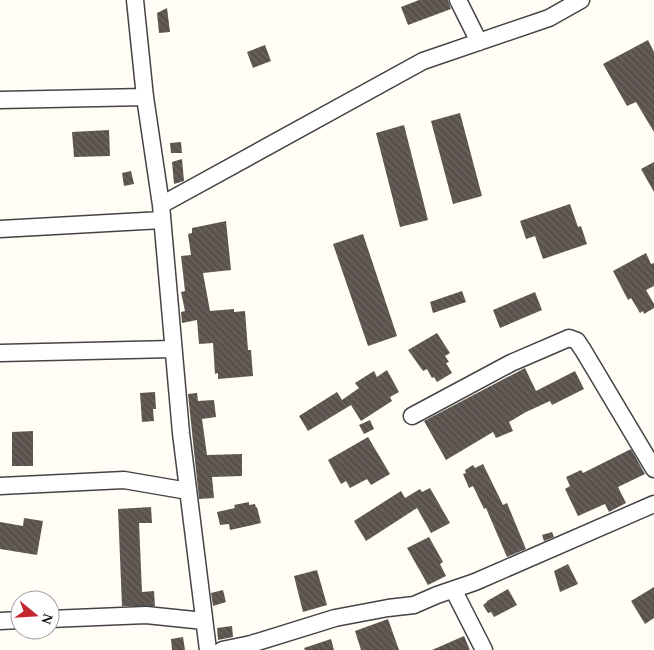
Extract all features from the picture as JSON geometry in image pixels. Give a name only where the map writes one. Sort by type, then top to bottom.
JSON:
[{"type":"street","points":[[135,0],[145,97],[161,213],[181,433],[208,650]]},
{"type":"street","points":[[458,0],[479,42]]},
{"type":"street","points":[[0,229],[161,213],[423,61],[549,18],[582,0]]},
{"type":"street","points":[[0,100],[145,97]]},
{"type":"street","points":[[412,416],[511,363],[569,338],[577,341],[583,350],[654,469]]},
{"type":"street","points":[[0,353],[173,350]]},
{"type":"street","points":[[0,486],[124,480],[188,491]]},
{"type":"street","points":[[222,650],[251,644],[335,618],[388,608],[414,606],[437,595],[454,591],[654,504]]},
{"type":"street","points":[[454,591],[484,650]]},
{"type":"street","points":[[60,619],[146,615],[204,621]]},
{"type":"building","points":[[419,0],[448,0],[451,9],[408,25],[401,7]]},
{"type":"building","points":[[167,8],[170,32],[159,33],[157,13]]},
{"type":"building","points":[[648,40],[654,52],[654,132],[636,102],[627,106],[603,64]]},
{"type":"building","points":[[265,45],[271,61],[253,68],[247,52]]},
{"type":"building","points":[[460,113],[482,196],[453,204],[431,121]]},
{"type":"building","points":[[404,125],[428,220],[400,227],[376,133]]},
{"type":"building","points":[[109,130],[110,156],[74,157],[72,132]]},
{"type":"building","points":[[181,142],[182,153],[171,153],[170,143]]},
{"type":"building","points":[[182,159],[184,181],[174,184],[172,162]]},
{"type":"building","points":[[654,162],[654,192],[641,169]]},
{"type":"building","points":[[131,171],[134,184],[124,186],[122,173]]},
{"type":"building","points":[[570,204],[578,227],[581,226],[587,244],[543,259],[535,236],[526,239],[520,221]]},
{"type":"building","points":[[226,221],[231,270],[203,273],[210,311],[234,309],[234,312],[245,311],[248,350],[251,350],[253,376],[218,379],[218,373],[215,374],[213,343],[199,344],[197,320],[182,323],[181,312],[185,311],[181,292],[185,291],[181,256],[191,255],[188,234],[192,233],[192,228]]},
{"type":"building","points":[[363,234],[397,336],[368,346],[333,244]]},
{"type":"building","points":[[646,253],[651,264],[654,263],[654,286],[646,290],[654,304],[654,308],[644,314],[643,311],[640,313],[631,298],[628,300],[613,271]]},
{"type":"building","points":[[462,291],[466,302],[433,313],[430,302]]},
{"type":"building","points":[[535,292],[542,310],[500,328],[493,310]]},
{"type":"building","points":[[437,333],[450,353],[445,356],[449,362],[446,363],[452,373],[437,382],[434,377],[432,378],[427,369],[423,371],[408,350]]},
{"type":"building","points":[[525,368],[536,391],[575,371],[584,389],[552,405],[550,401],[526,412],[509,422],[513,431],[496,438],[493,432],[446,460],[424,421]]},
{"type":"building","points":[[387,370],[399,392],[390,397],[392,401],[361,421],[351,405],[308,431],[299,416],[337,392],[342,400],[359,388],[355,383],[374,371],[377,377]]},
{"type":"building","points":[[155,392],[156,409],[153,409],[154,421],[142,422],[140,393]]},
{"type":"building","points":[[197,393],[198,401],[214,400],[216,417],[202,419],[207,455],[242,454],[242,476],[212,477],[214,498],[199,499],[188,394]]},
{"type":"building","points":[[370,420],[374,429],[364,434],[359,425]]},
{"type":"building","points":[[33,431],[33,466],[12,466],[12,432]]},
{"type":"building","points":[[368,437],[390,474],[371,485],[367,479],[350,488],[346,481],[341,484],[328,460]]},
{"type":"building","points":[[631,449],[645,474],[618,487],[626,503],[609,512],[605,504],[578,516],[565,489],[570,486],[566,477],[581,470],[583,473]]},
{"type":"building","points":[[483,464],[503,505],[507,503],[526,549],[507,557],[486,508],[484,509],[473,486],[469,488],[463,474],[466,473],[465,470],[473,465],[475,468]]},
{"type":"building","points":[[430,488],[450,523],[431,533],[417,508],[366,541],[354,521],[401,491],[405,498],[420,489],[422,492]]},
{"type":"building","points":[[249,502],[249,505],[255,504],[257,507],[261,523],[230,530],[229,524],[220,525],[217,512],[235,508],[234,505]]},
{"type":"building","points":[[151,507],[152,523],[139,523],[142,592],[154,591],[155,606],[122,606],[118,509]]},
{"type":"building","points":[[24,518],[43,521],[37,555],[0,549],[0,522],[23,526]]},
{"type":"building","points":[[552,532],[554,537],[544,541],[542,535]]},
{"type":"building","points":[[429,537],[443,562],[440,564],[446,576],[428,585],[407,548]]},
{"type":"building","points":[[568,564],[578,584],[560,592],[554,571]]},
{"type":"building","points":[[317,570],[327,605],[303,612],[294,576]]},
{"type":"building","points":[[654,587],[654,618],[645,624],[631,601]]},
{"type":"building","points":[[508,589],[517,605],[494,617],[491,612],[488,613],[483,605]]},
{"type":"building","points":[[223,590],[226,602],[213,606],[211,593]]},
{"type":"building","points":[[388,619],[399,650],[361,650],[355,631]]},
{"type":"building","points":[[232,626],[233,637],[218,640],[217,628]]},
{"type":"building","points":[[464,636],[470,650],[432,650]]},
{"type":"building","points":[[183,637],[185,650],[172,650],[171,639]]},
{"type":"building","points":[[331,639],[334,650],[305,650],[304,648]]}]
